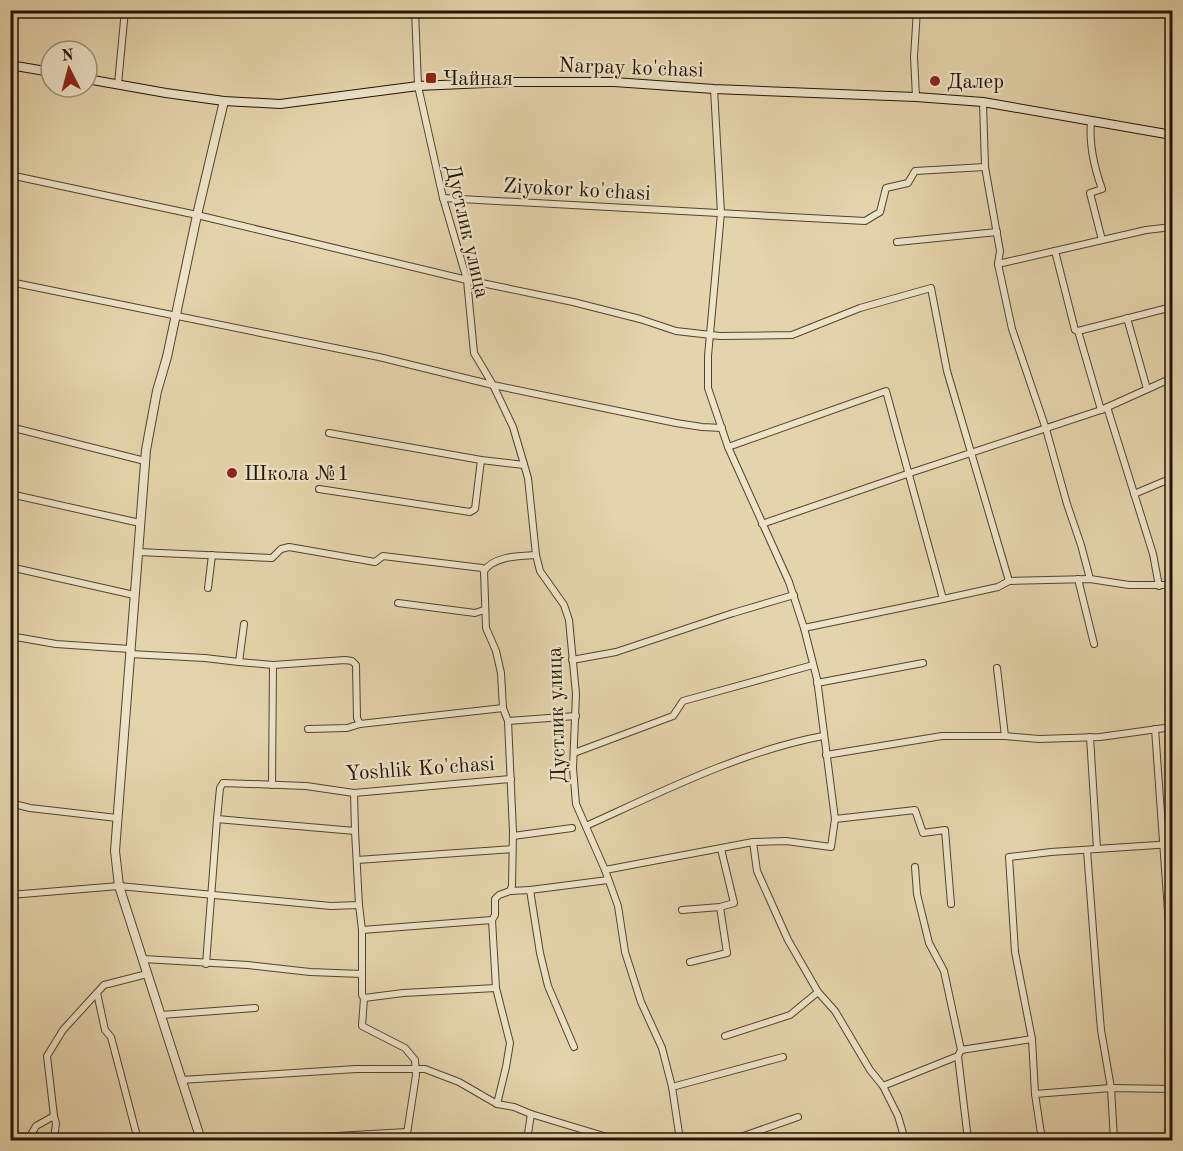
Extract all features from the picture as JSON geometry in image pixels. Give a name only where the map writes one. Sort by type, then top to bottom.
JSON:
[{"type":"main road","points":[[10,65],[39,70]]},
{"type":"main road","name":"Narpay ko'chasi","points":[[99,81],[224,101],[280,104],[418,86],[509,82],[614,82],[714,89],[915,97],[982,102],[1173,135]]},
{"type":"street","points":[[118,84],[125,10]]},
{"type":"street","name":"Дустлик улица","points":[[415,10],[418,86],[443,198],[467,280],[474,353],[493,385],[513,427],[528,478],[536,555],[540,571],[564,605],[569,620],[576,694],[573,768],[576,804],[618,906],[625,952],[641,1002],[662,1048],[672,1087],[678,1140]]},
{"type":"street","points":[[915,97],[914,57],[917,10]]},
{"type":"street","points":[[605,870],[753,842],[786,841],[831,847],[835,819],[818,683],[804,628],[794,595],[728,447],[708,388],[708,356],[721,213],[714,89]]},
{"type":"street","points":[[201,1140],[119,886],[115,851],[144,461],[156,391],[167,357],[196,215],[224,101]]},
{"type":"street","points":[[982,102],[985,167],[1000,251],[998,264],[1012,329],[1046,429],[1066,504],[1090,579]]},
{"type":"street","points":[[1091,120],[1090,134],[1095,167],[1102,189],[1090,193],[1102,240]]},
{"type":"street","name":"Ziyokor ko'chasi","points":[[443,198],[865,221],[880,212],[886,188],[908,183],[915,171],[985,167]]},
{"type":"street","points":[[10,175],[196,215],[467,280],[618,313],[676,331],[711,335],[792,335],[860,308],[931,288],[946,371],[1009,581]]},
{"type":"street","points":[[998,264],[1146,230],[1173,227]]},
{"type":"street","points":[[897,242],[997,232]]},
{"type":"street","points":[[1054,251],[1075,330],[1078,332],[1153,554],[1159,586]]},
{"type":"street","points":[[10,282],[379,357],[493,385],[676,423],[722,428]]},
{"type":"street","points":[[1078,332],[1173,307]]},
{"type":"street","points":[[1127,318],[1147,389]]},
{"type":"street","points":[[762,524],[1104,409],[1173,378]]},
{"type":"street","points":[[728,447],[886,391],[943,599]]},
{"type":"street","points":[[10,427],[144,461]]},
{"type":"street","points":[[329,433],[481,460],[524,465]]},
{"type":"street","points":[[319,489],[470,512],[475,509],[481,460]]},
{"type":"street","points":[[1134,494],[1173,478]]},
{"type":"street","points":[[10,494],[140,523]]},
{"type":"street","points":[[138,552],[272,558],[281,549],[289,547],[375,562],[383,556],[482,568],[484,571]]},
{"type":"street","points":[[208,588],[212,555]]},
{"type":"street","points":[[510,891],[513,836],[508,721],[503,708],[501,673],[496,651],[486,628],[484,571],[489,564],[498,560],[536,555]]},
{"type":"street","points":[[10,567],[135,595]]},
{"type":"street","points":[[1078,579],[1094,644]]},
{"type":"street","points":[[804,628],[943,599],[998,586],[1009,581],[1090,579],[1129,585],[1173,585]]},
{"type":"street","points":[[572,660],[616,652],[794,595]]},
{"type":"street","points":[[398,603],[475,613],[484,610]]},
{"type":"street","points":[[239,662],[244,624]]},
{"type":"street","points":[[10,636],[56,644],[273,665],[352,661],[356,665],[357,718],[360,724]]},
{"type":"street","points":[[818,683],[923,663]]},
{"type":"street","points":[[574,753],[673,716],[683,701],[813,664]]},
{"type":"street","points":[[272,785],[273,665]]},
{"type":"street","points":[[997,668],[1005,736]]},
{"type":"street","points":[[308,729],[347,728],[360,724],[503,708]]},
{"type":"street","points":[[508,721],[576,716]]},
{"type":"street","points":[[826,755],[942,736],[1005,736],[1039,739],[1090,737],[1173,727]]},
{"type":"street","points":[[1155,729],[1173,968]]},
{"type":"street","points":[[586,826],[668,789],[774,748],[823,736]]},
{"type":"street","points":[[1090,737],[1097,849]]},
{"type":"street","name":"Yoshlik Ko'chasi","points":[[217,819],[220,788],[223,783],[306,786],[354,793],[511,779]]},
{"type":"street","points":[[354,793],[362,930],[363,1026],[405,1048],[416,1060],[406,1140]]},
{"type":"street","points":[[10,803],[30,808],[117,818]]},
{"type":"street","points":[[835,819],[915,810],[922,833],[945,830],[951,904]]},
{"type":"street","points":[[206,964],[217,819],[355,831]]},
{"type":"street","points":[[513,836],[572,828]]},
{"type":"street","points":[[753,842],[758,872],[788,940],[818,992],[835,1011],[870,1070],[883,1086],[898,1116],[905,1140]]},
{"type":"street","points":[[1042,1140],[1035,1094],[1032,1039],[1016,952],[1009,857],[1173,844]]},
{"type":"street","points":[[357,860],[512,849]]},
{"type":"street","points":[[682,910],[720,907],[734,903],[721,849]]},
{"type":"street","points":[[1087,850],[1101,1030],[1112,1088],[1114,1140]]},
{"type":"street","points":[[915,867],[917,894],[929,943],[944,971],[960,1053],[968,1140]]},
{"type":"street","points":[[497,1104],[507,1067],[510,1043],[496,988],[492,920],[495,915],[495,899],[510,891],[608,880]]},
{"type":"street","points":[[10,895],[119,886],[331,906],[359,905]]},
{"type":"street","points":[[530,890],[548,986],[574,1047]]},
{"type":"street","points":[[690,962],[727,952],[720,907]]},
{"type":"street","points":[[362,930],[492,920]]},
{"type":"street","points":[[143,959],[362,974]]},
{"type":"street","points":[[54,1140],[56,1123],[47,1056],[63,1030],[104,985],[147,974]]},
{"type":"street","points":[[364,998],[403,993],[496,988]]},
{"type":"street","points":[[725,1036],[790,1015],[818,992]]},
{"type":"street","points":[[97,993],[105,1030],[111,1037],[138,1140]]},
{"type":"street","points":[[161,1015],[255,1008]]},
{"type":"street","points":[[883,1086],[960,1053],[1032,1039]]},
{"type":"street","points":[[672,1087],[783,1057]]},
{"type":"street","points":[[181,1080],[356,1069],[425,1069],[459,1083],[497,1104],[514,1107],[617,1140]]},
{"type":"street","points":[[1035,1094],[1112,1088],[1173,1089]]},
{"type":"street","points":[[527,1140],[531,1114]]},
{"type":"street","points":[[28,1140],[36,1126],[54,1116]]},
{"type":"street","points":[[732,1140],[798,1118]]},
{"type":"street","points":[[266,1140],[407,1132]]},
{"type":"street","points":[[644,1140],[651,1140]]},
{"type":"place","name":"Чайная","points":[[431,78]]},
{"type":"place","name":"Далер","points":[[935,81]]},
{"type":"place","name":"Школа №1","points":[[232,473]]}]
